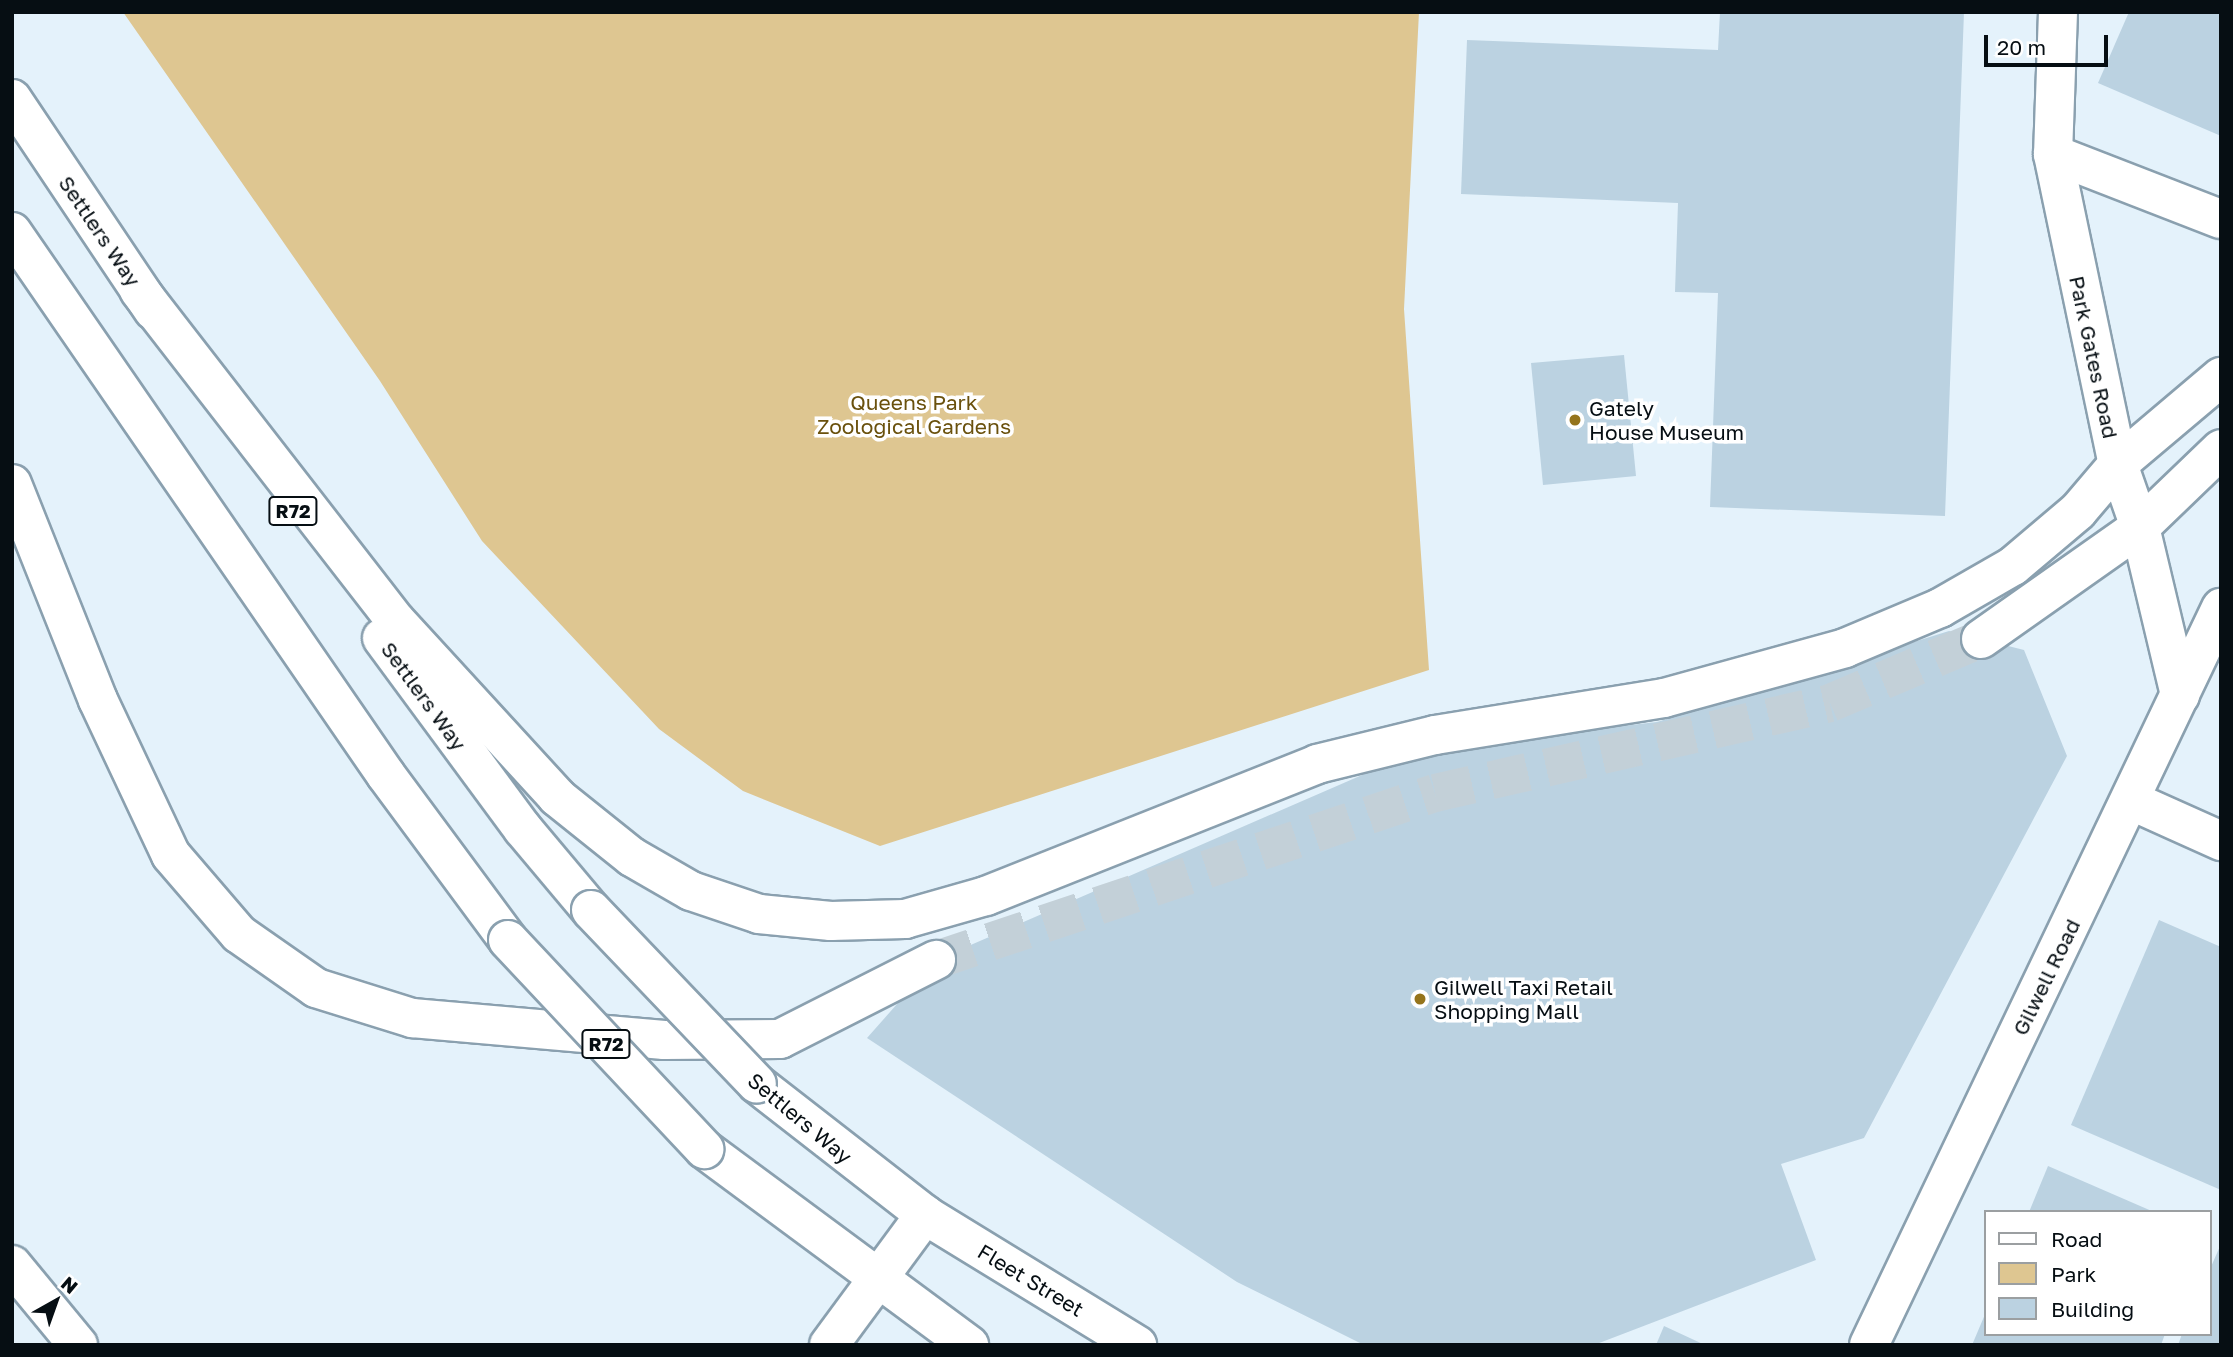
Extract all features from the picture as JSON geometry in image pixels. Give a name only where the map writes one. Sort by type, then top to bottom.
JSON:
[{"type":"main road","name":"Park Gates Road","points":[[2058,12],[2053,154],[2118,464],[2140,527],[2180,695]]},
{"type":"main road","name":"Settlers Way","points":[[12,99],[139,290],[423,697],[591,910],[757,1084],[925,1215]]},
{"type":"main road","points":[[2053,154],[2221,219]]},
{"type":"main road","name":"R72","points":[[12,232],[386,775],[508,940],[704,1149],[878,1282],[969,1345]]},
{"type":"main road","points":[[139,290],[396,621],[557,797],[632,857],[691,891],[758,914],[819,920],[905,919],[986,896],[1317,764],[1435,735],[1664,698],[1845,648],[1941,608],[2012,566],[2078,511],[2118,464],[2221,377]]},
{"type":"main road","points":[[1981,639],[2140,527],[2221,449]]},
{"type":"main road","points":[[12,484],[108,723],[171,855],[239,934],[316,988],[412,1018],[664,1040],[780,1039],[936,960]]},
{"type":"main road","name":"Gilwell Road","points":[[1869,1345],[2132,801],[2221,608]]},
{"type":"main road","points":[[2132,801],[2221,841]]},
{"type":"main road","points":[[829,1345],[925,1215]]},
{"type":"main road","name":"Fleet Street","points":[[925,1215],[1137,1345]]},
{"type":"main road","points":[[12,1265],[78,1345]]},
{"type":"green space","name":"Queens Park Zoological Gardens","points":[[123,12],[1419,12],[1404,309],[1429,670],[880,846],[743,791],[659,729],[482,541],[380,381]]},
{"type":"building","points":[[1720,12],[1964,12],[1945,516],[1710,507],[1718,293],[1675,292],[1678,203],[1461,194],[1467,40],[1718,50]]},
{"type":"building","points":[[2129,12],[2221,12],[2221,136],[2098,83]]},
{"type":"building","points":[[1624,355],[1636,476],[1543,485],[1531,363]]},
{"type":"building","name":"Gilwell Taxi Retail Shopping Mall","points":[[1949,631],[2024,650],[2067,756],[1864,1138],[1781,1164],[1816,1260],[1594,1345],[1364,1345],[1237,1282],[867,1038],[936,960],[1422,749],[1657,722]]},
{"type":"building","points":[[2159,920],[2221,947],[2221,1190],[2071,1125]]},
{"type":"building","points":[[2048,1166],[2149,1210],[2030,1210]]},
{"type":"building","points":[[2221,1244],[2221,1345],[2178,1345],[2181,1336],[2212,1336],[2212,1264]]},
{"type":"building","points":[[1984,1317],[1984,1336],[2164,1336],[2161,1345],[1972,1345]]},
{"type":"building","points":[[1664,1326],[1705,1345],[1656,1345]]},
{"type":"tunnel","points":[[936,960],[1435,793],[1830,703],[1981,639]]},
{"type":"place","name":"Gately House Museum","points":[[1575,420]]},
{"type":"place","name":"Gilwell Taxi Retail Shopping Mall","points":[[1420,999]]}]
